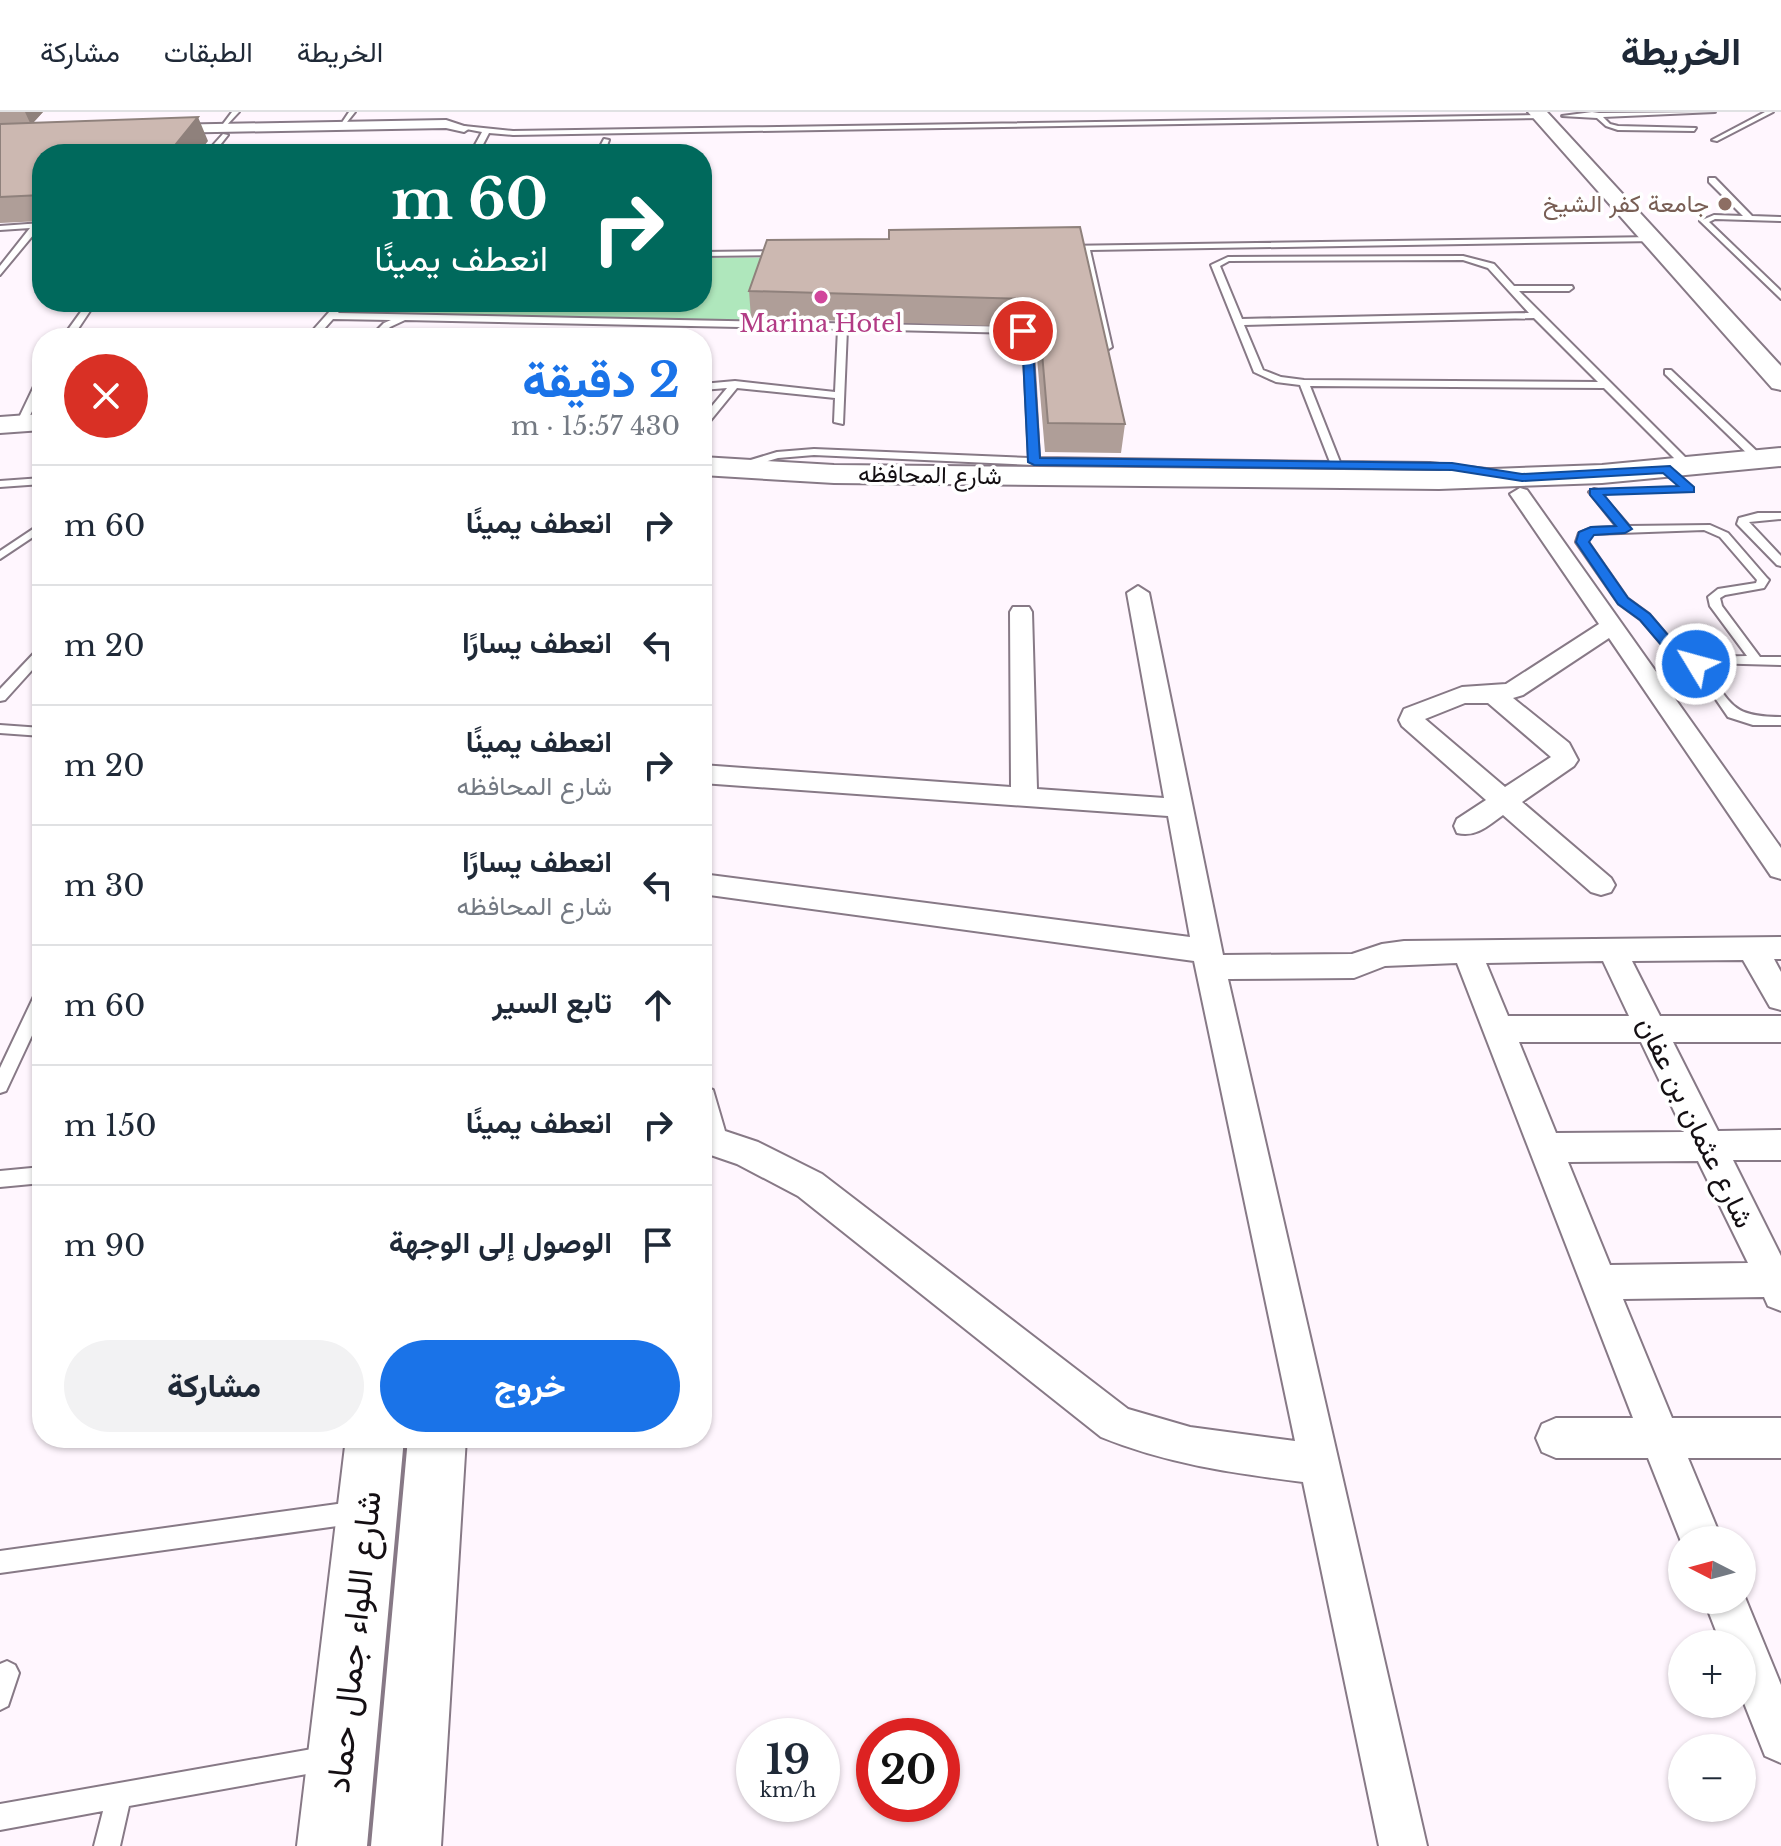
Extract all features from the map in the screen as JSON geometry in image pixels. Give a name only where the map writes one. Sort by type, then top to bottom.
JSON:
[{"type":"main road","points":[[1551,114],[1653,239],[1781,382]]},
{"type":"main road","points":[[1551,114],[1662,215]]},
{"type":"main road","points":[[1617,195],[1642,195]]},
{"type":"main road","name":"شارع المحافظه","points":[[712,467],[834,474],[1024,466],[1241,472],[1594,492],[1681,475]]},
{"type":"main road","name":"شارع المحافظه","points":[[712,486],[862,494],[1289,497],[1521,486],[1769,468]]},
{"type":"main road","points":[[371,1467],[419,1448]]},
{"type":"main road","points":[[406,1846],[436,1448]]},
{"type":"main road","name":"شارع اللواء جمال حماد","points":[[332,1846],[371,1467]]},
{"type":"street","points":[[151,133],[346,124],[464,128]]},
{"type":"street","points":[[1521,486],[1612,626],[1781,869]]},
{"type":"street","points":[[1138,593],[1209,959],[1403,1846]]},
{"type":"street","points":[[1021,612],[1024,797]]},
{"type":"street","points":[[1601,885],[1411,720],[1413,715],[1451,698],[1494,695],[1520,686],[1612,626]]},
{"type":"street","points":[[1467,826],[1561,764],[1564,755],[1494,695]]},
{"type":"street","points":[[712,775],[1180,808]]},
{"type":"street","points":[[712,885],[1209,959],[1354,966],[1393,953],[1766,949],[1781,998]]},
{"type":"street","name":"شارع عثمان بن عفان","points":[[1612,950],[1779,1285]]},
{"type":"street","points":[[1467,951],[1696,1526]]},
{"type":"street","points":[[1498,1029],[1781,1029]]},
{"type":"street","points":[[712,1141],[778,1166],[810,1185],[1115,1423],[1144,1437],[1175,1444],[1319,1464]]},
{"type":"street","points":[[1545,1148],[1781,1145]]},
{"type":"street","points":[[1599,1282],[1779,1285]]},
{"type":"street","points":[[1556,1438],[1781,1438]]},
{"type":"street","points":[[1731,1614],[1781,1740]]},
{"type":"lane","points":[[216,144],[236,112]]},
{"type":"lane","points":[[464,128],[486,131],[1712,112]]},
{"type":"lane","points":[[1715,140],[1770,112]]},
{"type":"lane","points":[[1596,114],[1608,125],[1618,128],[1694,129]]},
{"type":"lane","points":[[479,144],[486,131]]},
{"type":"lane","points":[[604,144],[606,140]]},
{"type":"lane","points":[[1712,180],[1750,218]]},
{"type":"lane","points":[[1781,219],[1714,217],[1704,221],[1781,296]]},
{"type":"lane","points":[[0,228],[32,226]]},
{"type":"lane","points":[[0,272],[32,234]]},
{"type":"lane","points":[[1056,248],[1653,239]]},
{"type":"lane","points":[[1086,248],[1110,361]]},
{"type":"lane","points":[[712,254],[794,253]]},
{"type":"lane","points":[[1605,385],[1304,383],[1279,380],[1259,372],[1215,269],[1220,261],[1228,259],[1463,258],[1491,266],[1605,385],[1681,475]]},
{"type":"lane","points":[[1512,289],[1569,288]]},
{"type":"lane","points":[[320,328],[334,312]]},
{"type":"lane","points":[[1238,322],[1536,315]]},
{"type":"lane","points":[[330,316],[1015,329],[1026,332],[1024,466]]},
{"type":"lane","points":[[384,328],[409,318]]},
{"type":"lane","points":[[839,422],[843,328]]},
{"type":"lane","points":[[1668,372],[1769,468]]},
{"type":"lane","points":[[1304,383],[1336,465]]},
{"type":"lane","points":[[712,386],[735,384],[840,395]]},
{"type":"lane","points":[[712,412],[735,384]]},
{"type":"lane","points":[[21,430],[32,404]]},
{"type":"lane","points":[[1241,472],[1336,465],[1452,467],[1521,486]]},
{"type":"lane","points":[[0,484],[32,482]]},
{"type":"lane","points":[[1594,492],[1625,529]]},
{"type":"lane","points":[[1781,516],[1748,517],[1743,524],[1781,563]]},
{"type":"lane","points":[[1755,659],[1716,606],[1714,597],[1722,592],[1760,586],[1763,580],[1724,535],[1693,525],[1591,531],[1583,535],[1582,542],[1623,601],[1645,617],[1668,644],[1697,661],[1781,661]]},
{"type":"lane","points":[[0,556],[32,533]]},
{"type":"lane","points":[[0,541],[32,537]]},
{"type":"lane","points":[[1697,661],[1697,667],[1733,714],[1753,721],[1781,721]]},
{"type":"lane","points":[[2,691],[32,662]]},
{"type":"lane","points":[[0,729],[32,731]]},
{"type":"lane","points":[[0,1086],[32,1018]]},
{"type":"lane","points":[[0,1179],[32,1176]]},
{"type":"lane","points":[[0,1562],[371,1467]]},
{"type":"lane","points":[[0,1698],[7,1673]]},
{"type":"lane","points":[[0,1817],[341,1755]]},
{"type":"lane","points":[[107,1846],[119,1796]]},
{"type":"green space","points":[[773,257],[749,323],[347,314],[712,312],[712,258]]},
{"type":"building","points":[[198,117],[176,144],[32,144],[32,195],[0,197],[0,124]]},
{"type":"building","points":[[1080,227],[1125,424],[1048,423],[1038,306],[1031,299],[749,291],[767,240],[889,239],[889,230]]},
{"type":"place","name":"جامعة كفر الشيخ","points":[[1725,204]]},
{"type":"place","name":"Marina Hotel","points":[[821,297]]},
{"type":"route","points":[[1023,331],[1027,334],[1034,462],[1452,467],[1522,478],[1666,469],[1690,489],[1594,492],[1625,529],[1591,531],[1583,535],[1582,542],[1623,601],[1645,617],[1664,641],[1697,661],[1696,664]]}]
